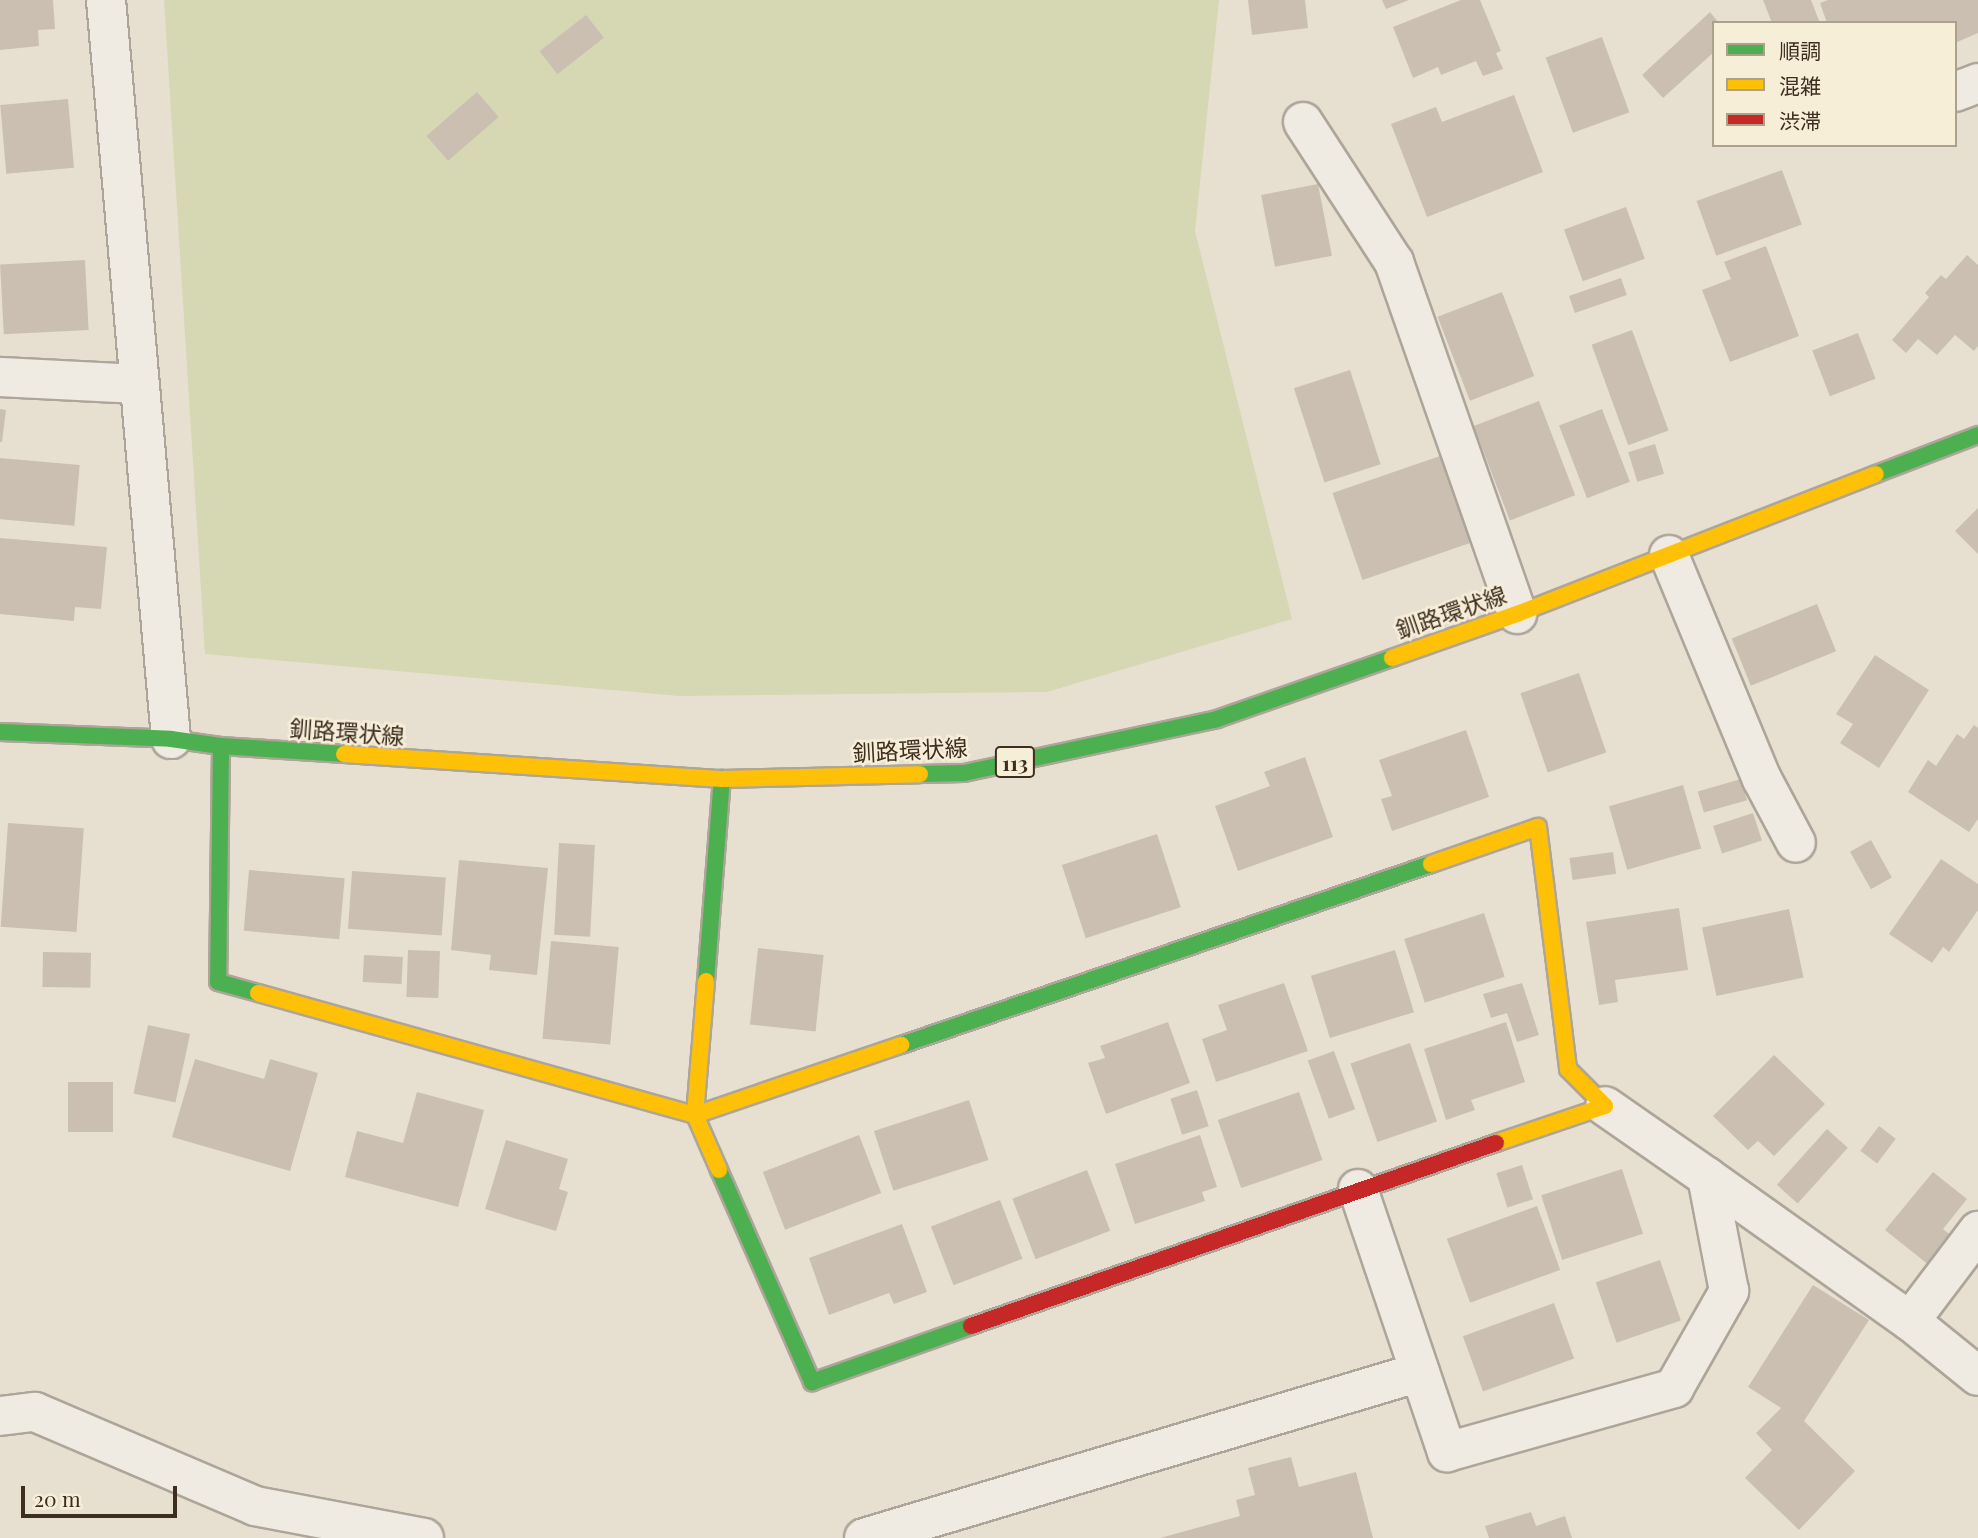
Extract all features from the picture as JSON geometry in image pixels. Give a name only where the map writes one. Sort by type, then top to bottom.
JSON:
[{"type":"street","points":[[106,0],[171,739]]},
{"type":"street","points":[[1957,91],[1978,83]]},
{"type":"street","points":[[1303,122],[1394,262],[1517,614]]},
{"type":"street","points":[[0,377],[139,384]]},
{"type":"street","name":"釧路環状線","points":[[0,732],[171,739],[221,746],[722,779],[964,773],[1217,719],[1517,614],[1978,435]]},
{"type":"street","points":[[1669,555],[1762,779],[1796,844]]},
{"type":"street","points":[[221,746],[218,982],[695,1115],[1538,827],[1568,1069],[1605,1106],[1910,1321],[1978,1376]]},
{"type":"street","points":[[722,779],[695,1115],[812,1382],[1358,1189],[1605,1106]]},
{"type":"street","points":[[1358,1189],[1447,1452],[1674,1388],[1729,1291],[1707,1177]]},
{"type":"street","points":[[1910,1321],[1978,1231]]},
{"type":"street","points":[[864,1538],[1420,1372]]},
{"type":"street","points":[[0,1416],[35,1412],[255,1506],[424,1538]]},
{"type":"green space","points":[[164,0],[1219,0],[1195,231],[1292,619],[1047,692],[679,696],[205,654]]},
{"type":"building","points":[[0,0],[53,0],[55,29],[38,30],[39,46],[0,50]]},
{"type":"building","points":[[1248,0],[1305,0],[1308,28],[1252,35]]},
{"type":"building","points":[[1382,0],[1409,0],[1386,9]]},
{"type":"building","points":[[1461,0],[1480,0],[1501,51],[1496,53],[1503,69],[1483,76],[1476,61],[1441,75],[1438,67],[1413,78],[1393,27]]},
{"type":"building","points":[[1763,0],[1811,0],[1819,21],[1771,21]]},
{"type":"building","points":[[1828,0],[1978,0],[1978,33],[1957,42],[1957,21],[1826,21],[1820,3]]},
{"type":"building","points":[[1710,12],[1717,21],[1712,21],[1712,54],[1663,98],[1642,75]]},
{"type":"building","points":[[586,15],[604,38],[557,74],[540,51]]},
{"type":"building","points":[[1602,37],[1629,112],[1573,133],[1546,58]]},
{"type":"building","points":[[477,92],[499,117],[448,161],[426,136]]},
{"type":"building","points":[[1514,95],[1543,172],[1427,217],[1391,124],[1436,107],[1442,122]]},
{"type":"building","points":[[68,99],[74,168],[6,174],[0,105]]},
{"type":"building","points":[[1782,170],[1802,225],[1716,256],[1696,201]]},
{"type":"building","points":[[1318,184],[1332,256],[1275,267],[1261,195]]},
{"type":"building","points":[[1626,207],[1645,259],[1583,281],[1564,230]]},
{"type":"building","points":[[1766,246],[1799,336],[1730,362],[1702,290],[1731,279],[1724,262]]},
{"type":"building","points":[[1967,255],[1978,265],[1978,346],[1974,351],[1955,335],[1937,355],[1918,339],[1906,353],[1892,340],[1929,297],[1925,293],[1941,275],[1946,279]]},
{"type":"building","points":[[85,260],[89,330],[4,334],[0,264]]},
{"type":"building","points":[[1621,278],[1627,295],[1575,313],[1569,296]]},
{"type":"building","points":[[1502,292],[1534,376],[1470,401],[1438,317]]},
{"type":"building","points":[[1632,330],[1669,431],[1628,445],[1592,345]]},
{"type":"building","points":[[1858,333],[1876,379],[1830,396],[1812,351]]},
{"type":"building","points":[[1350,370],[1381,464],[1324,482],[1294,388]]},
{"type":"building","points":[[1539,401],[1575,495],[1510,520],[1474,426]]},
{"type":"building","points":[[0,409],[6,410],[2,442],[0,442]]},
{"type":"building","points":[[1602,409],[1630,482],[1587,498],[1559,425]]},
{"type":"building","points":[[1655,444],[1664,474],[1637,482],[1628,452]]},
{"type":"building","points":[[1446,454],[1476,541],[1362,580],[1333,493]]},
{"type":"building","points":[[0,458],[80,465],[74,526],[0,519]]},
{"type":"building","points":[[1978,508],[1978,554],[1955,531]]},
{"type":"building","points":[[0,538],[107,547],[101,609],[75,607],[74,621],[0,614]]},
{"type":"building","points":[[1817,604],[1836,651],[1751,686],[1732,638]]},
{"type":"building","points":[[1875,655],[1929,690],[1879,768],[1840,743],[1853,724],[1836,714]]},
{"type":"building","points":[[1579,673],[1606,752],[1548,773],[1520,693]]},
{"type":"building","points":[[1974,725],[1978,728],[1978,819],[1969,832],[1908,792],[1928,760],[1936,766],[1957,734],[1964,739]]},
{"type":"building","points":[[1466,730],[1489,797],[1392,831],[1381,799],[1392,796],[1379,760]]},
{"type":"building","points":[[1305,757],[1333,837],[1238,871],[1215,806],[1270,786],[1264,772]]},
{"type":"building","points":[[1741,779],[1747,800],[1704,813],[1698,791]]},
{"type":"building","points":[[1683,785],[1701,848],[1627,870],[1609,806]]},
{"type":"building","points":[[1753,813],[1762,841],[1722,854],[1713,826]]},
{"type":"building","points":[[8,823],[84,828],[77,932],[1,927]]},
{"type":"building","points":[[1157,834],[1181,907],[1086,938],[1062,865]]},
{"type":"building","points":[[1871,840],[1892,878],[1871,889],[1850,852]]},
{"type":"building","points":[[559,843],[595,845],[590,937],[554,935]]},
{"type":"building","points":[[1613,852],[1616,874],[1572,880],[1569,858]]},
{"type":"building","points":[[1941,859],[1978,884],[1978,910],[1949,952],[1943,947],[1932,963],[1889,934]]},
{"type":"building","points":[[459,860],[548,868],[537,975],[489,970],[491,955],[451,950]]},
{"type":"building","points":[[249,870],[345,878],[339,939],[244,931]]},
{"type":"building","points":[[352,871],[446,878],[442,935],[348,929]]},
{"type":"building","points":[[1679,908],[1688,970],[1615,980],[1618,1002],[1599,1005],[1586,922]]},
{"type":"building","points":[[1789,909],[1804,977],[1716,996],[1702,928]]},
{"type":"building","points":[[1484,913],[1505,977],[1425,1003],[1404,939]]},
{"type":"building","points":[[551,941],[619,947],[610,1045],[542,1039]]},
{"type":"building","points":[[758,948],[824,955],[816,1031],[750,1025]]},
{"type":"building","points":[[408,950],[440,951],[438,998],[406,997]]},
{"type":"building","points":[[1395,950],[1414,1012],[1330,1038],[1311,976]]},
{"type":"building","points":[[43,952],[91,953],[90,988],[42,987]]},
{"type":"building","points":[[364,955],[403,957],[402,984],[363,982]]},
{"type":"building","points":[[1284,983],[1308,1051],[1216,1082],[1202,1039],[1227,1030],[1218,1005]]},
{"type":"building","points":[[1522,983],[1539,1035],[1517,1042],[1507,1013],[1491,1018],[1483,994]]},
{"type":"building","points":[[1168,1022],[1190,1083],[1106,1114],[1088,1063],[1105,1058],[1100,1046]]},
{"type":"building","points":[[1506,1022],[1525,1082],[1471,1100],[1475,1110],[1446,1120],[1424,1049]]},
{"type":"building","points":[[148,1025],[190,1034],[176,1102],[133,1093]]},
{"type":"building","points":[[1410,1043],[1437,1121],[1377,1142],[1350,1064]]},
{"type":"building","points":[[1334,1051],[1355,1109],[1329,1119],[1308,1061]]},
{"type":"building","points":[[1774,1055],[1825,1104],[1774,1156],[1758,1141],[1748,1150],[1713,1116]]},
{"type":"building","points":[[195,1059],[264,1079],[270,1059],[318,1073],[290,1171],[172,1137]]},
{"type":"building","points":[[68,1082],[113,1082],[113,1132],[68,1132]]},
{"type":"building","points":[[1197,1090],[1209,1126],[1182,1135],[1170,1099]]},
{"type":"building","points":[[417,1092],[484,1110],[458,1207],[345,1177],[357,1131],[403,1143]]},
{"type":"building","points":[[1299,1092],[1322,1160],[1241,1188],[1218,1120]]},
{"type":"building","points":[[969,1100],[988,1160],[893,1191],[874,1131]]},
{"type":"building","points":[[1879,1126],[1896,1139],[1877,1163],[1860,1151]]},
{"type":"building","points":[[1827,1129],[1848,1148],[1798,1203],[1777,1185]]},
{"type":"building","points":[[859,1135],[881,1193],[785,1230],[763,1172]]},
{"type":"building","points":[[1200,1135],[1217,1187],[1202,1192],[1205,1201],[1135,1224],[1115,1164]]},
{"type":"building","points":[[506,1140],[568,1159],[559,1189],[568,1192],[556,1231],[485,1209]]},
{"type":"building","points":[[1522,1165],[1533,1199],[1507,1208],[1496,1173]]},
{"type":"building","points":[[1622,1169],[1643,1234],[1562,1260],[1541,1195]]},
{"type":"building","points":[[1087,1170],[1110,1231],[1036,1259],[1012,1199]]},
{"type":"building","points":[[1933,1172],[1967,1199],[1943,1229],[1953,1237],[1930,1266],[1885,1230]]},
{"type":"building","points":[[1000,1200],[1023,1259],[953,1285],[931,1227]]},
{"type":"building","points":[[1537,1206],[1560,1270],[1470,1303],[1447,1239]]},
{"type":"building","points":[[902,1224],[927,1292],[894,1304],[889,1293],[829,1315],[809,1258]]},
{"type":"building","points":[[1660,1260],[1681,1321],[1617,1343],[1596,1282]]},
{"type":"building","points":[[1813,1285],[1869,1320],[1804,1421],[1855,1471],[1799,1530],[1745,1478],[1772,1450],[1756,1433],[1781,1408],[1748,1387]]},
{"type":"building","points":[[1554,1303],[1574,1358],[1483,1392],[1463,1336]]},
{"type":"building","points":[[1291,1457],[1299,1487],[1356,1472],[1373,1538],[1160,1538],[1240,1516],[1236,1500],[1255,1495],[1248,1468]]},
{"type":"building","points":[[1531,1512],[1536,1526],[1565,1516],[1572,1538],[1489,1538],[1485,1526]]},
{"type":"traffic: fast","points":[[1876,474],[1978,435]]},
{"type":"traffic: fast","points":[[920,774],[964,773],[1217,719],[1392,658]]},
{"type":"traffic: fast","points":[[0,732],[171,739],[221,746],[344,754]]},
{"type":"traffic: fast","points":[[221,746],[218,982],[258,993]]},
{"type":"traffic: fast","points":[[706,981],[722,779]]},
{"type":"traffic: fast","points":[[901,1045],[1431,864]]},
{"type":"traffic: fast","points":[[719,1170],[812,1382],[971,1326]]},
{"type":"traffic: slow","points":[[1392,658],[1517,614],[1876,474]]},
{"type":"traffic: slow","points":[[344,754],[722,779],[920,774]]},
{"type":"traffic: slow","points":[[1431,864],[1538,827],[1568,1069],[1605,1106],[1496,1143]]},
{"type":"traffic: slow","points":[[706,981],[695,1115],[901,1045]]},
{"type":"traffic: slow","points":[[258,993],[695,1115],[719,1170]]},
{"type":"traffic: jam","points":[[971,1326],[1496,1143]]}]
